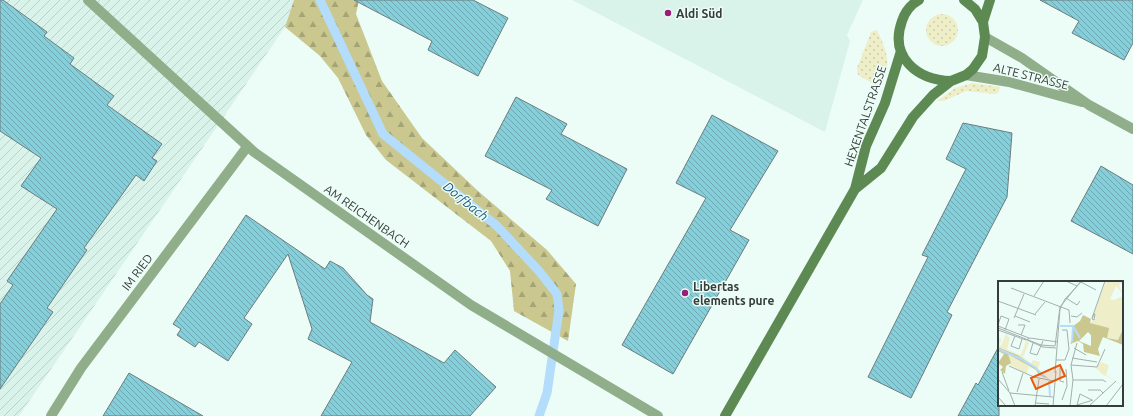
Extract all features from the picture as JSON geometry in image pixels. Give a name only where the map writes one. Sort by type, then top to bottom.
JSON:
[{"type":"main road","name":"HEXENTALSTRASSE","points":[[919,0],[905,13],[898,34],[905,60],[918,72],[936,80],[951,81]]},
{"type":"main road","name":"HEXENTALSTRASSE","points":[[855,189],[881,168],[914,117],[933,95],[951,81],[966,75],[973,70],[982,56],[985,37],[982,22],[975,9],[964,0]]},
{"type":"main road","points":[[982,22],[990,0]]},
{"type":"main road","name":"HEXENTALSTRASSE","points":[[725,416],[855,189],[866,146],[885,103],[902,51]]},
{"type":"street","name":"AM REICHENBACH","points":[[88,0],[247,147],[471,305],[658,416]]},
{"type":"street","name":"ALTE STRASSE","points":[[985,37],[1022,58],[1089,105],[1133,129]]},
{"type":"street","name":"ALTE STRASSE","points":[[966,75],[1009,82],[1089,105]]},
{"type":"street","name":"IM RIED","points":[[51,416],[81,368],[247,147]]},
{"type":"shaded area","points":[[0,0],[294,0],[285,27],[19,416],[0,416]]},
{"type":"shaded area","points":[[572,0],[863,0],[847,35],[850,41],[825,132]]},
{"type":"green space","points":[[294,0],[359,0],[356,14],[382,81],[422,138],[478,191],[547,250],[576,284],[568,341],[514,311],[510,271],[491,241],[386,160],[366,135],[338,78],[320,56],[285,27]]},
{"type":"green space","points":[[939,14],[945,14],[955,21],[958,30],[957,36],[951,43],[945,46],[939,46],[929,39],[926,33],[926,27],[933,17]]},
{"type":"green space","points":[[877,30],[884,46],[887,59],[886,72],[880,88],[858,75],[857,68],[871,32]]},
{"type":"green space","points":[[972,83],[1000,87],[998,93],[995,94],[966,91],[944,101],[937,101],[955,88]]},
{"type":"building","points":[[0,0],[3,0],[47,32],[44,36],[74,58],[70,64],[114,96],[107,105],[162,144],[152,158],[157,161],[144,181],[136,175],[84,248],[87,250],[47,308],[53,312],[0,389],[0,304],[13,285],[7,281],[57,209],[21,186],[41,158],[0,131]]},
{"type":"building","points":[[354,0],[473,0],[508,18],[478,76],[428,50],[432,41]]},
{"type":"building","points":[[1040,0],[1133,0],[1133,43],[1124,60],[1072,33],[1079,21]]},
{"type":"building","points":[[516,97],[567,124],[561,134],[627,169],[598,226],[546,199],[552,190],[485,156]]},
{"type":"building","name":"Libertas elements pure","points":[[712,115],[778,151],[730,230],[749,240],[673,374],[622,345],[706,198],[676,183]]},
{"type":"building","points":[[963,123],[1012,133],[1007,197],[947,312],[952,315],[911,398],[868,377],[928,257],[922,255],[966,169],[946,159]]},
{"type":"building","points":[[1101,166],[1133,185],[1133,254],[1071,221]]},
{"type":"building","points":[[246,215],[325,269],[330,261],[343,268],[367,295],[373,299],[370,322],[444,363],[455,350],[496,387],[470,416],[321,416],[352,362],[308,339],[312,329],[288,254],[244,318],[252,324],[228,361],[199,342],[195,347],[177,335],[181,329],[173,324]]},
{"type":"building","points":[[998,348],[999,416],[958,416],[976,383],[978,385]]},
{"type":"building","points":[[129,373],[203,416],[103,416]]},
{"type":"waterway","name":"Dorfbach","points":[[320,0],[383,134],[497,226],[539,271],[557,294],[559,310],[547,393],[539,416]]},
{"type":"place","name":"Aldi Süd","points":[[668,13]]},
{"type":"place","name":"Libertas elements pure","points":[[685,293]]}]
